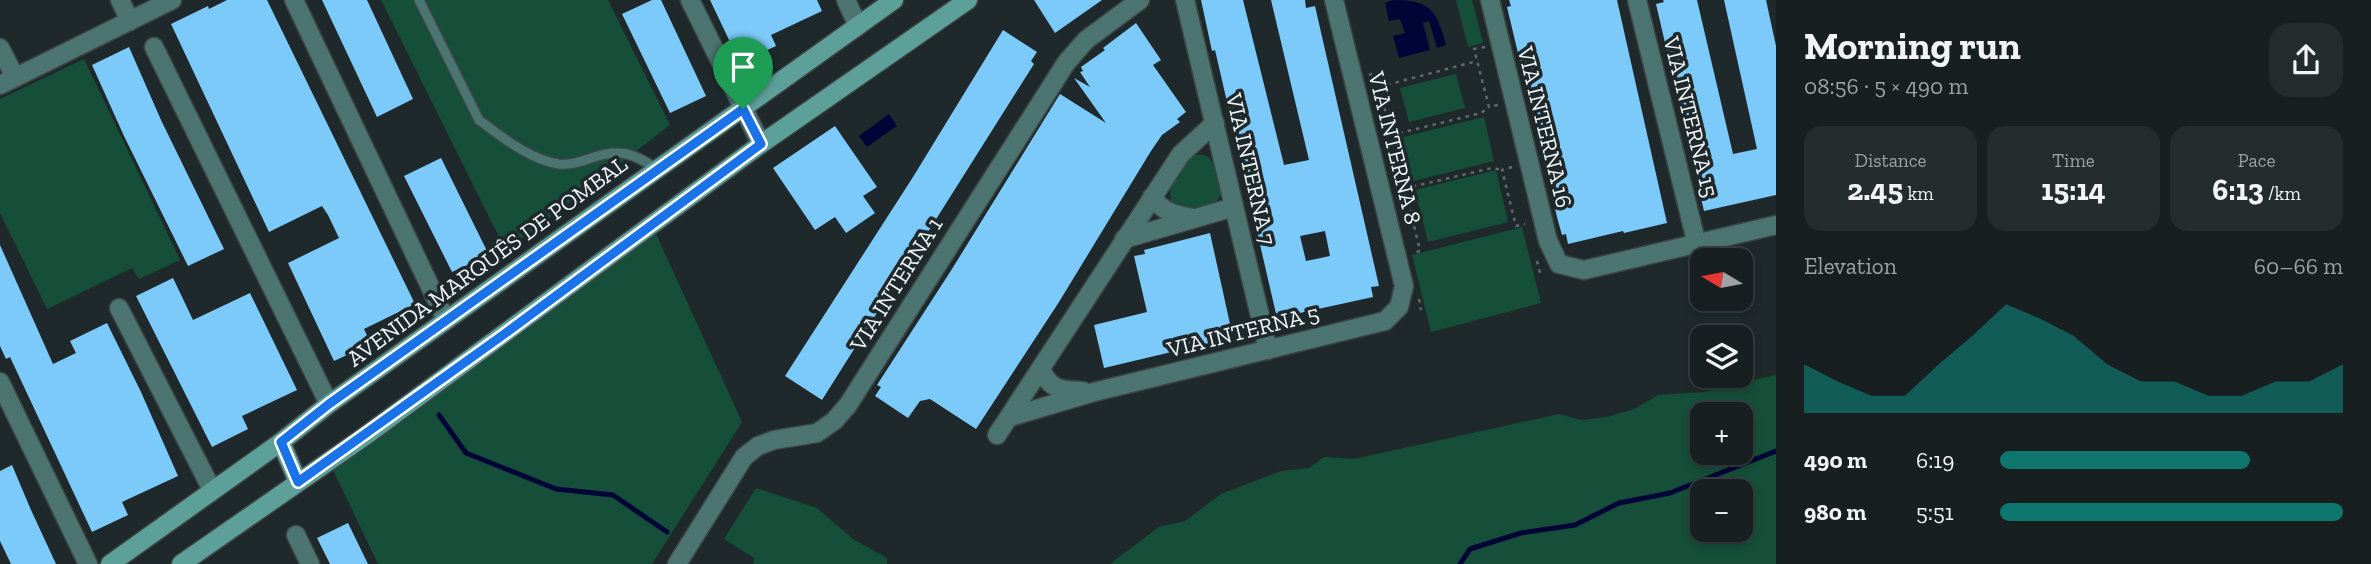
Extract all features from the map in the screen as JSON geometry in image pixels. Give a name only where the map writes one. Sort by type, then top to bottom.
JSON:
[{"type":"main road","name":"AVENIDA MARQUÊS DE POMBAL","points":[[110,564],[894,0]]},
{"type":"main road","points":[[181,564],[503,335],[761,144],[968,0]]},
{"type":"main road","points":[[281,442],[298,482]]},
{"type":"street","points":[[120,0],[130,21]]},
{"type":"street","points":[[0,48],[7,81],[172,0]]},
{"type":"street","points":[[294,0],[446,320]]},
{"type":"street","points":[[690,0],[761,144]]},
{"type":"street","points":[[846,0],[858,26]]},
{"type":"street","name":"VIA INTERNA 1","points":[[677,564],[744,457],[758,446],[774,440],[817,433],[834,421],[848,405],[1066,63],[1086,40],[1140,0]]},
{"type":"street","name":"VIA INTERNA 7","points":[[1185,0],[1268,350]]},
{"type":"street","name":"VIA INTERNA 8","points":[[1334,0],[1404,286],[1399,307]]},
{"type":"street","name":"VIA INTERNA 16","points":[[1490,0],[1548,241],[1559,264],[1584,270],[1698,245]]},
{"type":"street","name":"VIA INTERNA 15","points":[[1637,0],[1698,245]]},
{"type":"street","points":[[154,47],[329,404]]},
{"type":"street","points":[[997,435],[1181,154],[1215,123]]},
{"type":"street","points":[[1152,197],[1171,215],[1196,219]]},
{"type":"street","points":[[1124,239],[1234,207]]},
{"type":"street","points":[[1698,245],[1776,225]]},
{"type":"street","name":"VIA INTERNA 5","points":[[1010,416],[1094,392],[1385,321],[1399,307]]},
{"type":"street","points":[[118,308],[212,490]]},
{"type":"street","name":"VIA INTERNA 5","points":[[1041,369],[1047,382],[1060,390],[1094,392]]},
{"type":"street","points":[[0,382],[88,564]]},
{"type":"street","points":[[296,535],[310,564]]},
{"type":"lane","points":[[419,0],[479,120],[537,158],[561,164],[626,152],[657,169]]},
{"type":"path","points":[[1486,46],[1474,50],[1489,107]]},
{"type":"path","points":[[1379,87],[1477,61]]},
{"type":"path","points":[[1391,132],[1400,133],[1481,113],[1489,107],[1501,104]]},
{"type":"path","points":[[1406,192],[1415,186],[1492,168],[1502,170],[1516,166]]},
{"type":"path","points":[[1502,170],[1516,226],[1528,223]]},
{"type":"path","points":[[1535,250],[1542,277]]},
{"type":"green space","points":[[381,0],[608,0],[670,125],[506,251]]},
{"type":"green space","points":[[1456,0],[1472,0],[1483,43],[1468,47]]},
{"type":"green space","points":[[84,59],[180,260],[139,279],[132,268],[47,309],[0,213],[0,99]]},
{"type":"green space","points":[[1456,74],[1465,108],[1409,122],[1400,88]]},
{"type":"green space","points":[[1484,117],[1494,161],[1410,182],[1399,138]]},
{"type":"green space","points":[[1195,155],[1206,156],[1214,164],[1221,184],[1220,196],[1214,203],[1185,211],[1171,201],[1170,189],[1190,158]]},
{"type":"green space","points":[[1496,170],[1508,222],[1428,242],[1415,190]]},
{"type":"green space","points":[[1522,227],[1541,303],[1431,332],[1412,255]]},
{"type":"green space","points":[[656,234],[742,422],[652,564],[378,564],[332,468]]},
{"type":"green space","points":[[1776,375],[1776,564],[1110,564],[1159,527],[1185,521],[1221,494],[1281,471],[1309,468],[1324,457],[1354,459],[1559,414],[1581,420],[1607,417],[1634,409],[1658,395],[1720,388],[1753,388],[1753,380]]},
{"type":"green space","points":[[756,488],[817,508],[853,539],[887,558],[887,564],[753,564],[754,558],[724,539]]},
{"type":"shaded area","points":[[1393,0],[1416,2],[1430,10],[1439,24],[1446,45],[1437,48],[1429,21],[1423,23],[1430,50],[1399,58],[1393,36],[1405,33],[1400,19],[1389,21],[1385,3]]},
{"type":"shaded area","points":[[889,114],[897,126],[867,147],[859,136]]},
{"type":"building","points":[[227,0],[267,0],[415,304],[364,329],[371,344],[334,361],[288,263],[339,238],[328,215],[322,206],[269,232],[171,24]]},
{"type":"building","points":[[322,0],[367,0],[413,99],[377,117]]},
{"type":"building","points":[[652,0],[661,0],[706,96],[670,113],[622,14]]},
{"type":"building","points":[[710,0],[817,0],[822,11],[771,35],[776,46],[740,63]]},
{"type":"building","points":[[1034,0],[1102,0],[1055,33]]},
{"type":"building","points":[[1201,0],[1243,0],[1284,165],[1309,160],[1271,0],[1305,0],[1306,8],[1315,6],[1379,286],[1371,287],[1373,297],[1277,318],[1215,50],[1212,51]],"holes":[[[1325,231],[1330,256],[1306,261],[1300,236]]]},
{"type":"building","points":[[1509,0],[1617,0],[1667,223],[1568,244],[1566,234],[1562,235],[1558,221],[1507,7],[1511,6]]},
{"type":"building","points":[[1663,0],[1697,0],[1733,154],[1757,149],[1724,0],[1766,0],[1776,46],[1776,195],[1704,211],[1656,4],[1664,2]]},
{"type":"building","points":[[1136,23],[1161,60],[1153,65],[1186,112],[1177,119],[1180,122],[1162,135],[1151,151],[1059,302],[976,429],[930,399],[920,401],[908,418],[875,396],[881,387],[877,385],[1060,94],[1106,123],[1074,78],[1090,87],[1080,72],[1083,71],[1081,67]]},
{"type":"building","points":[[1003,30],[1037,52],[1031,61],[1034,64],[822,400],[785,376],[913,177]]},
{"type":"building","points":[[129,47],[161,120],[224,249],[188,266],[92,65]]},
{"type":"building","points":[[835,126],[877,187],[863,196],[875,213],[846,233],[835,217],[815,230],[773,168]]},
{"type":"building","points":[[441,158],[489,255],[452,272],[404,176]]},
{"type":"building","points":[[1210,233],[1232,333],[1221,335],[1222,340],[1104,368],[1094,325],[1147,312],[1134,256],[1145,254],[1144,250]]},
{"type":"building","points":[[0,245],[53,364],[76,353],[70,341],[107,323],[178,476],[122,502],[128,515],[92,532],[10,357],[6,359],[0,346]]},
{"type":"building","points":[[173,278],[193,320],[250,293],[297,390],[242,416],[248,429],[212,447],[136,296]]},
{"type":"building","points":[[12,465],[56,564],[11,564],[0,541],[0,471]]},
{"type":"building","points":[[348,523],[368,564],[330,564],[317,538]]},
{"type":"waterway","points":[[439,415],[466,453],[556,489],[613,495],[667,532]]},
{"type":"waterway","points":[[1460,564],[1470,549],[1521,533],[1575,525],[1619,503],[1670,493],[1776,451]]},
{"type":"route","points":[[743,109],[761,144],[368,434],[298,482],[281,442],[329,404],[743,109]]}]
